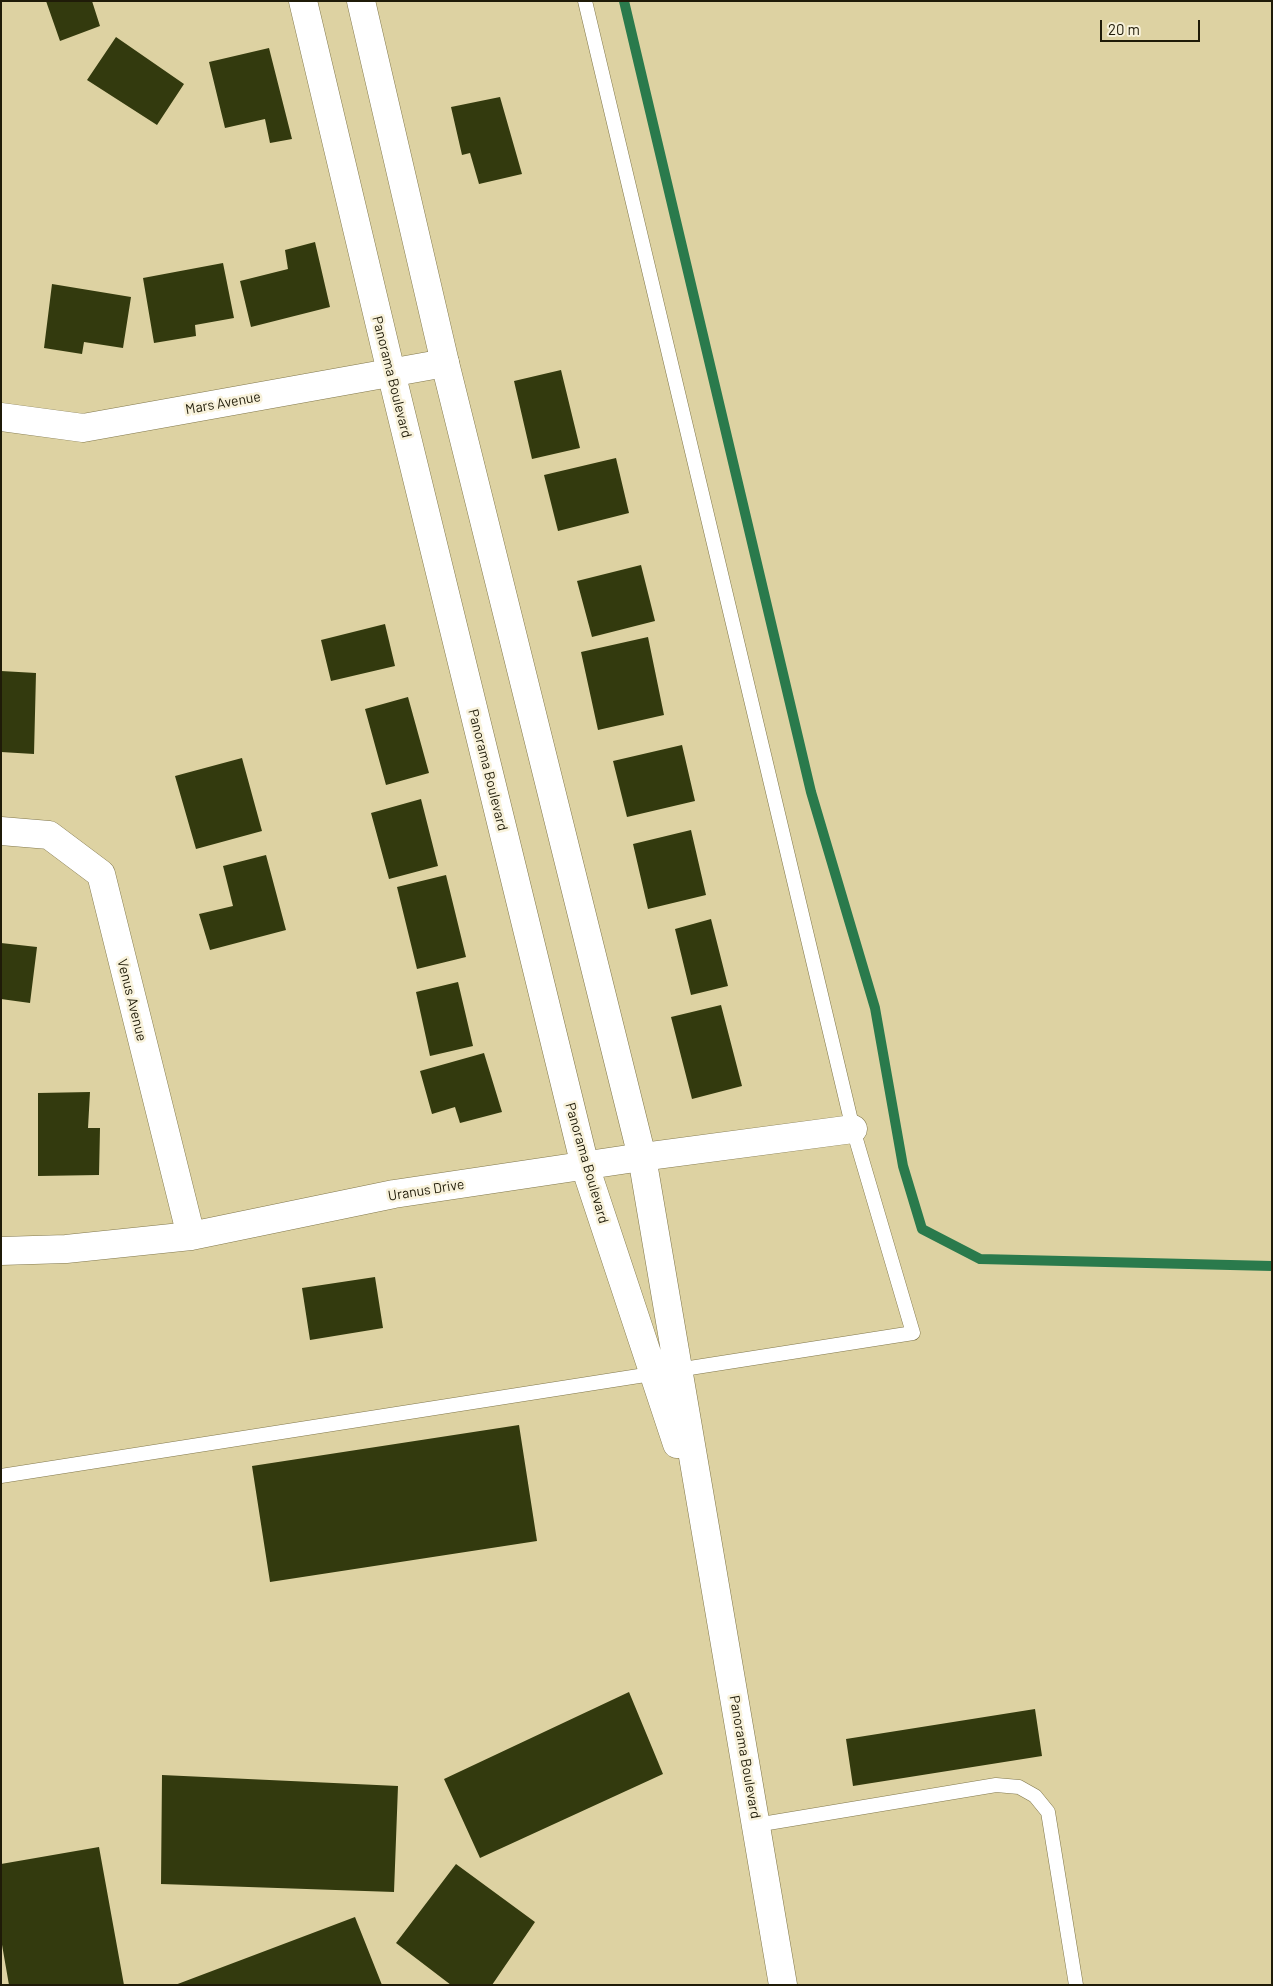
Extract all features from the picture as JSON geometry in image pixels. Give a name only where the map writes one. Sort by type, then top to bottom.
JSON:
[{"type":"main road","name":"Panorama Boulevard","points":[[303,1],[391,372],[585,1166],[666,1372]]},
{"type":"main road","name":"Panorama Boulevard","points":[[361,1],[445,363],[642,1157],[666,1372],[705,1530],[783,1985]]},
{"type":"main road","name":"Mars Avenue","points":[[1,416],[83,428],[445,363]]},
{"type":"main road","name":"Venus Avenue","points":[[1,831],[49,835],[101,874],[191,1236]]},
{"type":"main road","name":"Uranus Drive","points":[[1,1251],[66,1249],[191,1236],[394,1194],[642,1157],[852,1129]]},
{"type":"lane","points":[[1,1476],[913,1333],[852,1129],[585,1]]},
{"type":"lane","points":[[756,1825],[996,1785],[1019,1787],[1035,1796],[1048,1812],[1076,1985]]},
{"type":"building","points":[[46,1],[92,1],[100,26],[60,41]]},
{"type":"building","points":[[116,37],[184,84],[157,125],[87,80]]},
{"type":"building","points":[[269,48],[292,139],[270,143],[265,119],[225,128],[209,62]]},
{"type":"building","points":[[500,97],[522,174],[479,184],[470,153],[462,155],[451,107]]},
{"type":"building","points":[[315,242],[330,307],[251,327],[240,281],[288,269],[285,250]]},
{"type":"building","points":[[223,263],[234,318],[195,325],[196,336],[154,343],[143,278]]},
{"type":"building","points":[[52,284],[131,297],[123,348],[84,342],[82,354],[44,348]]},
{"type":"building","points":[[561,370],[580,448],[532,459],[514,381]]},
{"type":"building","points":[[616,458],[629,513],[558,531],[544,475]]},
{"type":"building","points":[[641,565],[655,621],[592,637],[577,581]]},
{"type":"building","points":[[385,624],[395,666],[331,681],[321,640]]},
{"type":"building","points":[[648,637],[664,715],[598,730],[581,652]]},
{"type":"building","points":[[1,671],[36,673],[34,754],[1,752]]},
{"type":"building","points":[[408,697],[429,773],[386,785],[365,709]]},
{"type":"building","points":[[682,745],[695,801],[627,817],[613,761]]},
{"type":"building","points":[[242,758],[262,831],[196,849],[175,776]]},
{"type":"building","points":[[421,799],[438,866],[389,879],[371,813]]},
{"type":"building","points":[[691,830],[706,895],[648,909],[633,844]]},
{"type":"building","points":[[266,855],[286,930],[210,950],[199,914],[233,906],[223,866]]},
{"type":"building","points":[[446,875],[466,957],[417,969],[397,887]]},
{"type":"building","points":[[711,919],[728,986],[691,995],[675,929]]},
{"type":"building","points":[[1,943],[37,947],[30,1003],[1,999]]},
{"type":"building","points":[[458,982],[473,1046],[430,1056],[416,992]]},
{"type":"building","points":[[721,1005],[742,1086],[692,1099],[671,1017]]},
{"type":"building","points":[[484,1053],[502,1112],[460,1123],[455,1107],[432,1114],[420,1071]]},
{"type":"building","points":[[90,1092],[88,1128],[100,1128],[99,1175],[38,1176],[38,1093]]},
{"type":"building","points":[[375,1277],[383,1328],[310,1340],[302,1288]]},
{"type":"building","points":[[519,1425],[537,1541],[270,1582],[252,1466]]},
{"type":"building","points":[[629,1692],[663,1774],[480,1858],[444,1779]]},
{"type":"building","points":[[1035,1709],[1042,1756],[853,1786],[846,1739]]},
{"type":"building","points":[[162,1775],[398,1786],[394,1892],[161,1884]]},
{"type":"building","points":[[99,1847],[124,1985],[9,1985],[1,1939],[1,1864]]},
{"type":"building","points":[[456,1864],[535,1922],[492,1985],[451,1985],[396,1943]]},
{"type":"building","points":[[355,1917],[382,1985],[175,1985]]},
{"type":"waterway","points":[[624,1],[811,792],[875,1008],[903,1166],[922,1229],[980,1259],[1272,1266]]}]
